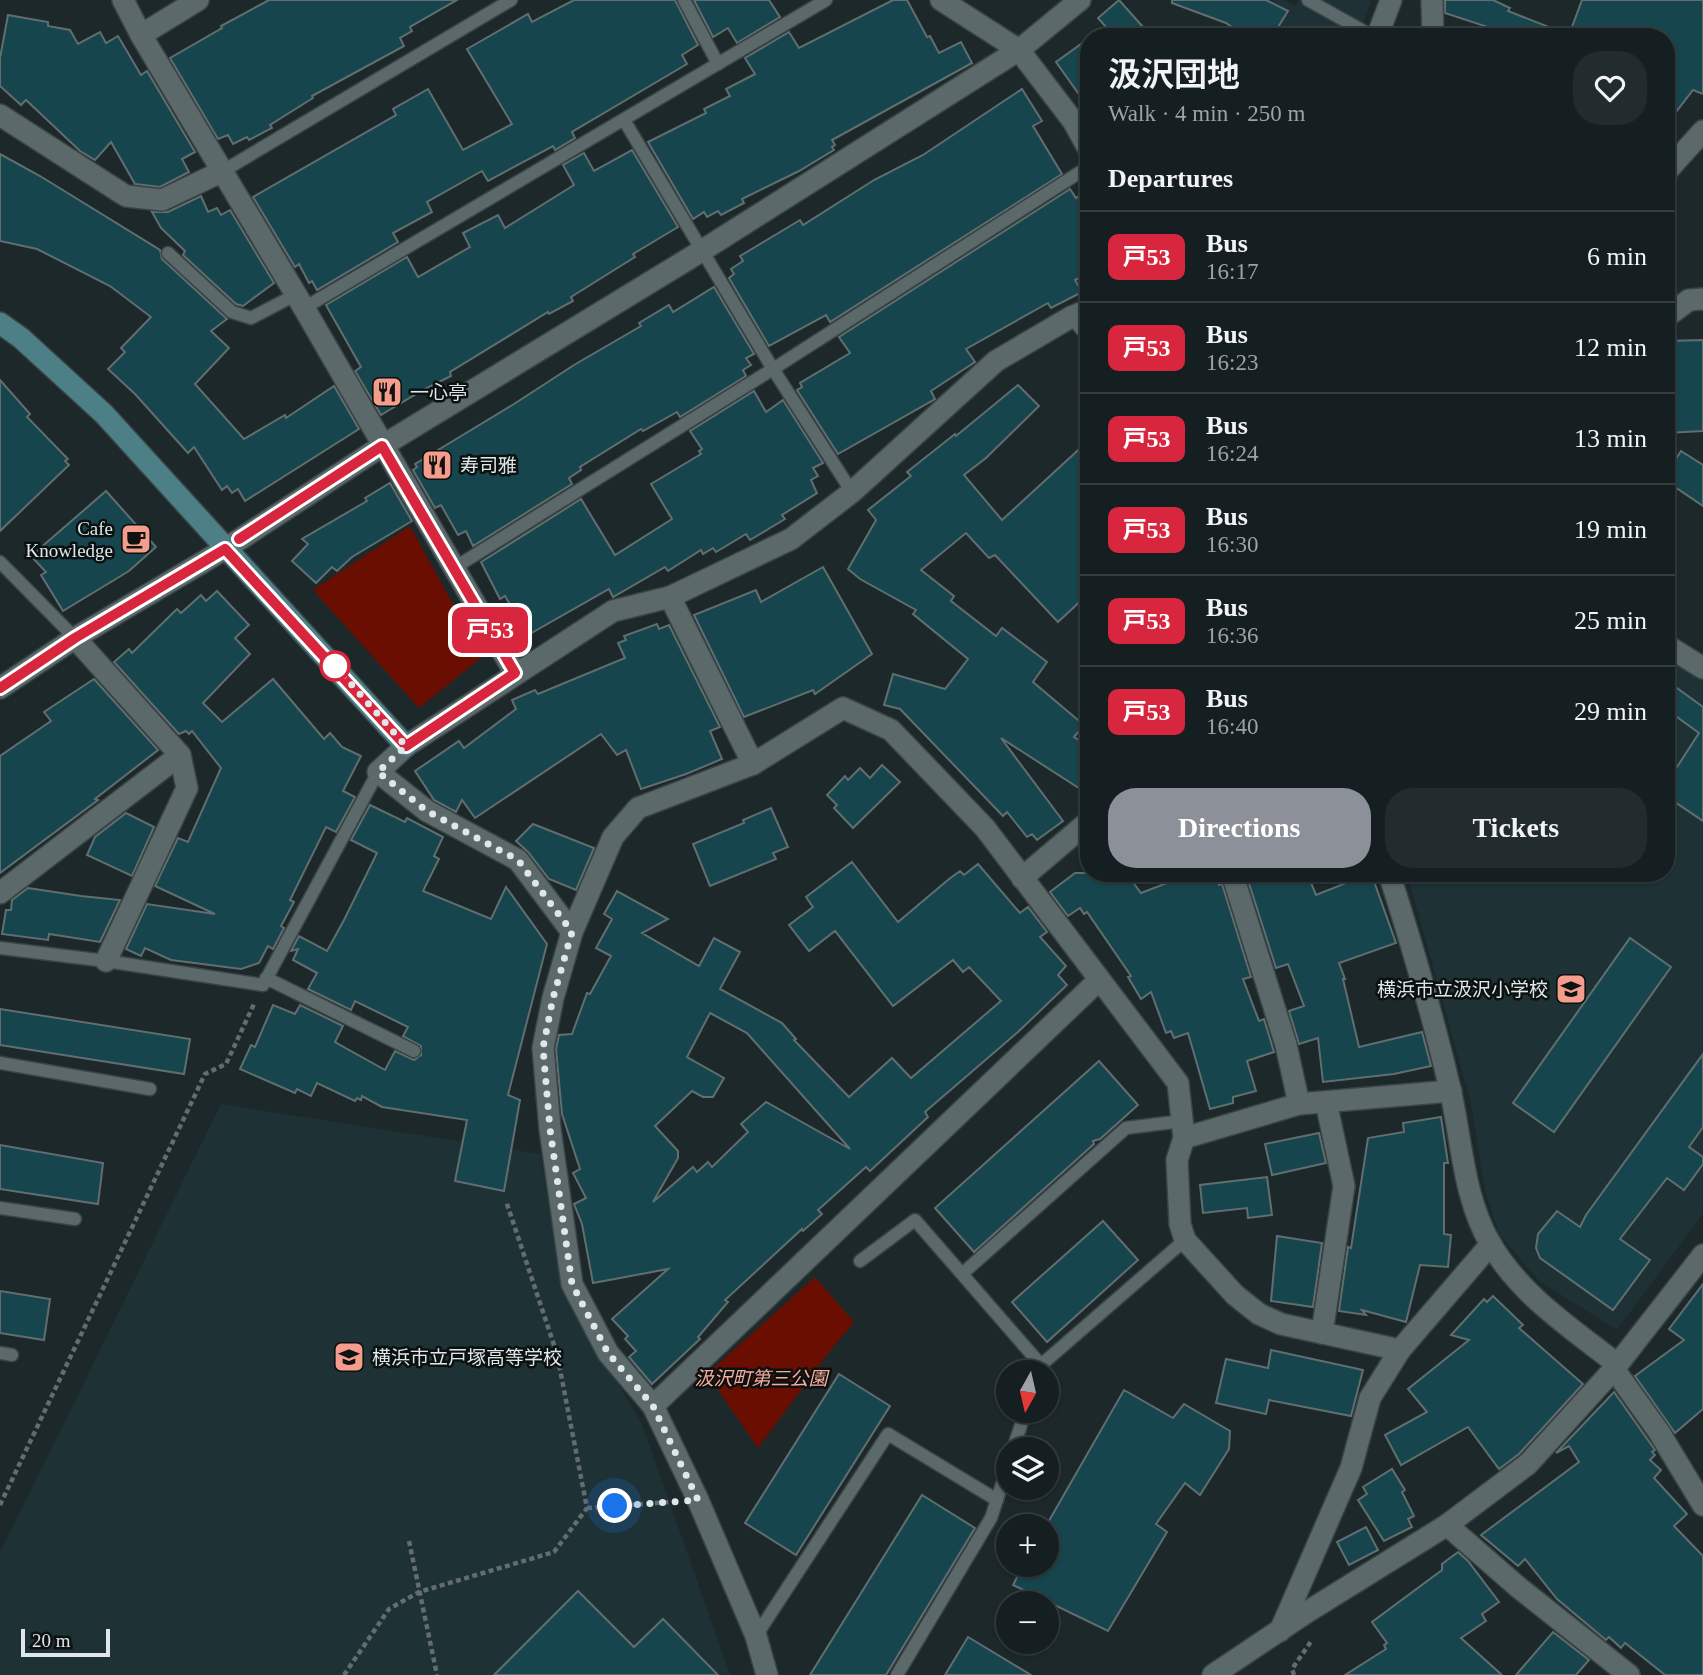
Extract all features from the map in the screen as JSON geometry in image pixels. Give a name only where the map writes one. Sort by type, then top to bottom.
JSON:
[{"type":"street","points":[[123,0],[515,673]]},
{"type":"street","points":[[141,35],[198,0]]},
{"type":"street","points":[[941,0],[1019,50],[1080,134]]},
{"type":"street","points":[[0,688],[75,638],[225,549],[382,446],[704,250],[1019,50],[1080,0]]},
{"type":"street","points":[[1379,28],[1391,0]]},
{"type":"street","points":[[1432,0],[1433,28]]},
{"type":"street","points":[[0,115],[126,195],[162,200],[223,171]]},
{"type":"street","points":[[1675,162],[1703,131]]},
{"type":"street","points":[[1675,310],[1689,300],[1703,299]]},
{"type":"street","points":[[572,932],[518,860],[427,811],[378,772],[406,746],[613,611],[670,597],[791,539],[852,492],[996,361],[1080,313]]},
{"type":"street","points":[[0,323],[21,338],[104,414],[406,746]]},
{"type":"street","points":[[670,597],[753,764]]},
{"type":"street","points":[[75,638],[180,755],[187,788],[106,961]]},
{"type":"street","points":[[1675,651],[1703,668]]},
{"type":"street","points":[[767,1675],[756,1636],[698,1500],[653,1406],[608,1353],[572,1284],[550,1129],[543,1048],[553,998],[572,932],[613,837],[638,808],[753,764],[843,708],[891,730],[985,828],[1178,1083],[1183,1129],[1177,1160],[1181,1224],[1185,1240],[1235,1295],[1259,1314],[1280,1324],[1400,1350]]},
{"type":"street","points":[[0,893],[180,755]]},
{"type":"street","points":[[1022,878],[1080,829]]},
{"type":"street","points":[[1235,882],[1286,1045],[1299,1104]]},
{"type":"street","points":[[1392,882],[1423,978],[1451,1091],[1471,1200],[1491,1244],[1533,1299],[1616,1367],[1703,1504]]},
{"type":"street","points":[[653,1406],[1099,980]]},
{"type":"street","points":[[1183,1129],[1299,1104],[1451,1091]]},
{"type":"street","points":[[1322,1333],[1344,1186],[1326,1102]]},
{"type":"street","points":[[1279,1633],[1351,1468],[1370,1398],[1400,1350],[1491,1244]]},
{"type":"street","points":[[1218,1674],[1447,1525],[1528,1464],[1616,1367],[1703,1255]]},
{"type":"street","points":[[1447,1525],[1619,1672]]},
{"type":"lane","points":[[223,171],[511,0]]},
{"type":"lane","points":[[684,0],[718,64]]},
{"type":"lane","points":[[168,253],[232,312],[251,318],[299,302],[624,120],[826,0]]},
{"type":"lane","points":[[1308,0],[1359,28]]},
{"type":"lane","points":[[624,120],[773,369],[852,492]]},
{"type":"lane","points":[[454,568],[773,369],[1080,172]]},
{"type":"lane","points":[[0,562],[75,638]]},
{"type":"lane","points":[[265,981],[378,772]]},
{"type":"lane","points":[[0,948],[265,981],[414,1051]]},
{"type":"lane","points":[[0,1063],[150,1089]]},
{"type":"lane","points":[[961,1274],[1126,1128],[1183,1129]]},
{"type":"lane","points":[[0,1208],[75,1219]]},
{"type":"lane","points":[[860,1261],[915,1220],[1033,1360]]},
{"type":"lane","points":[[1049,1360],[1185,1240]]},
{"type":"lane","points":[[756,1636],[888,1434],[996,1499]]},
{"type":"lane","points":[[897,1675],[991,1518],[997,1500]]},
{"type":"path","points":[[0,1505],[205,1074],[226,1064],[265,981]]},
{"type":"path","points":[[344,1675],[390,1609],[419,1592],[554,1552],[587,1508],[557,1354],[506,1201]]},
{"type":"path","points":[[587,1508],[698,1500]]},
{"type":"path","points":[[409,1541],[438,1675]]},
{"type":"shaded area","points":[[1261,0],[1284,0],[1295,6],[1299,0],[1371,0],[1362,28],[1244,28]]},
{"type":"shaded area","name":"横浜市立汲沢小学校","points":[[1675,664],[1703,681],[1703,1214],[1617,1330],[1539,1281],[1499,1234],[1485,1191],[1471,1104],[1409,882],[1675,882]]},
{"type":"shaded area","name":"横浜市立戸塚高等学校","points":[[221,1104],[540,1154],[563,1290],[642,1424],[730,1675],[0,1675],[0,1553]]},
{"type":"green space","points":[[410,526],[482,657],[419,708],[313,590]]},
{"type":"green space","name":"汲沢町第三公園","points":[[815,1277],[854,1322],[758,1448],[707,1374]]},
{"type":"building","points":[[269,0],[457,0],[410,27],[412,31],[400,38],[404,46],[312,96],[313,98],[270,125],[272,128],[249,140],[247,137],[233,144],[228,135],[218,139],[170,58]]},
{"type":"building","points":[[574,0],[675,0],[698,45],[682,55],[687,64],[572,132],[575,138],[555,150],[553,146],[488,181],[482,171],[427,202],[432,212],[393,233],[398,242],[317,290],[312,281],[309,283],[299,264],[295,267],[253,197],[396,115],[393,109],[428,89],[463,150],[512,124],[467,49],[528,14],[532,22]]},
{"type":"building","points":[[694,0],[769,0],[780,17],[737,43],[728,28],[713,37]]},
{"type":"building","points":[[893,0],[907,0],[939,53],[961,42],[972,63],[832,140],[834,150],[742,199],[744,203],[721,215],[718,211],[707,217],[704,212],[693,219],[648,142],[706,113],[704,109],[730,96],[726,89],[755,74],[745,58],[789,32],[799,48]]},
{"type":"building","points":[[1119,0],[1144,28],[1107,28],[1098,18]]},
{"type":"building","points":[[1172,0],[1266,0],[1288,11],[1278,28],[1234,28],[1172,3]]},
{"type":"building","points":[[1445,0],[1493,0],[1510,8],[1508,11],[1551,28],[1491,28],[1445,13]]},
{"type":"building","points":[[1582,0],[1703,0],[1703,94],[1693,90],[1675,113],[1675,28],[1572,28]]},
{"type":"building","points":[[8,15],[48,22],[48,26],[70,30],[78,44],[100,32],[106,43],[118,36],[141,75],[147,71],[195,152],[182,159],[189,172],[160,187],[135,184],[111,142],[95,160],[80,151],[26,100],[21,105],[0,86],[0,58]]},
{"type":"building","points":[[1080,45],[1080,96],[1056,62]]},
{"type":"building","points":[[1022,89],[1042,121],[1033,126],[1062,174],[830,322],[826,315],[769,346],[729,278],[734,274],[731,269],[743,261],[740,256],[800,220],[803,225],[874,180],[923,155]]},
{"type":"building","points":[[632,150],[678,227],[571,297],[573,301],[549,314],[548,312],[450,372],[451,376],[381,415],[355,371],[361,367],[326,305],[407,257],[418,277],[470,247],[463,233],[498,215],[505,228],[574,185],[563,165],[584,153],[594,171]]},
{"type":"building","points":[[0,154],[160,250],[162,259],[227,319],[211,331],[229,348],[195,384],[244,439],[285,415],[286,418],[334,386],[359,429],[245,501],[238,489],[232,493],[227,486],[222,490],[194,447],[188,453],[135,394],[108,369],[125,352],[121,348],[151,317],[110,286],[37,249],[0,241]]},
{"type":"building","points":[[1070,189],[1076,198],[1080,198],[1080,278],[1075,280],[1080,293],[1051,308],[1048,303],[966,349],[975,362],[931,391],[935,399],[838,454],[797,390],[802,387],[800,383],[850,353],[839,337]]},
{"type":"building","points":[[201,196],[208,212],[217,208],[221,215],[230,210],[274,283],[243,306],[236,304],[183,255],[185,251],[161,228],[152,212],[168,212]]},
{"type":"building","points":[[714,287],[754,354],[746,358],[751,365],[743,370],[746,376],[680,417],[677,412],[643,431],[641,429],[580,467],[581,470],[569,478],[572,484],[473,546],[466,531],[458,535],[441,505],[435,508],[413,470],[417,467],[415,464],[641,326],[639,323],[669,305],[673,312]]},
{"type":"building","points":[[1703,340],[1703,431],[1675,433],[1675,341]]},
{"type":"building","points":[[0,380],[30,414],[27,417],[68,459],[65,461],[69,465],[0,531]]},
{"type":"building","points":[[1018,385],[1039,406],[986,458],[964,475],[1002,520],[1080,448],[1080,601],[1058,622],[995,555],[989,558],[966,533],[921,570],[954,596],[951,601],[996,636],[1002,628],[1047,662],[1033,682],[1080,722],[1080,730],[1074,737],[1080,741],[1080,789],[1001,738],[1063,821],[1037,840],[1032,834],[1027,837],[1007,812],[1003,816],[900,709],[884,705],[893,674],[945,689],[968,659],[913,614],[916,610],[860,579],[848,569],[876,520],[868,510],[911,476],[907,472],[955,434],[956,436]]},
{"type":"building","points":[[754,391],[766,412],[783,400],[823,463],[813,468],[818,476],[811,480],[817,493],[782,515],[785,519],[750,540],[746,534],[716,552],[713,548],[703,554],[701,550],[668,571],[665,567],[613,597],[609,589],[528,635],[505,596],[500,599],[481,562],[581,499],[615,555],[672,519],[651,484],[701,454],[699,451],[702,449],[690,431]]},
{"type":"building","points":[[1681,451],[1703,465],[1703,506],[1675,487],[1675,460]]},
{"type":"building","points":[[390,483],[412,521],[352,557],[337,571],[332,567],[316,583],[292,561],[308,544],[302,539],[367,501],[365,498]]},
{"type":"building","points":[[106,491],[156,547],[129,571],[63,611],[41,575],[46,572],[31,556]]},
{"type":"building","points":[[823,567],[872,654],[815,694],[813,690],[744,717],[694,615],[756,590],[761,602]]},
{"type":"building","points":[[217,591],[249,625],[235,638],[250,654],[203,703],[222,722],[273,679],[324,739],[330,733],[342,747],[361,756],[343,791],[355,797],[336,832],[326,827],[290,900],[294,902],[273,949],[268,946],[259,963],[241,969],[171,960],[145,948],[141,956],[126,949],[147,904],[215,914],[155,886],[178,838],[188,842],[221,768],[192,731],[189,734],[186,731],[179,734],[114,662],[129,649],[132,653],[177,609],[181,613],[201,595],[206,601]]},
{"type":"building","points":[[657,624],[659,629],[669,625],[720,727],[710,731],[722,759],[641,789],[626,750],[617,755],[601,734],[475,818],[462,800],[456,812],[434,800],[415,771],[459,741],[464,748],[516,709],[512,700],[535,690],[538,694],[625,658],[618,643],[626,640],[624,636]]},
{"type":"building","points":[[94,679],[158,750],[95,799],[98,800],[0,873],[0,756],[51,721],[44,712]]},
{"type":"building","points":[[1675,687],[1703,707],[1703,821],[1675,802],[1675,770],[1699,733],[1675,716]]},
{"type":"building","points":[[882,765],[900,782],[853,828],[834,808],[837,805],[827,795],[845,776],[848,780],[860,768],[870,778]]},
{"type":"building","points":[[370,805],[405,822],[407,818],[443,837],[434,856],[439,859],[423,891],[491,919],[506,887],[547,944],[508,1095],[520,1100],[504,1191],[455,1181],[467,1120],[382,1107],[362,1096],[361,1100],[357,1098],[355,1101],[317,1083],[311,1096],[297,1089],[295,1093],[240,1069],[251,1045],[255,1047],[273,1005],[295,1014],[300,1005],[343,1026],[335,1042],[385,1070],[395,1051],[414,1060],[421,1055],[421,1046],[403,1036],[408,1027],[355,1001],[351,1010],[308,989],[317,973],[293,960],[298,949],[291,951],[299,936],[327,951],[344,920],[377,853],[351,840]]},
{"type":"building","points":[[771,808],[788,847],[773,853],[776,859],[710,886],[693,844],[744,823],[743,820]]},
{"type":"building","points":[[126,813],[154,827],[132,876],[87,855],[95,837]]},
{"type":"building","points":[[533,824],[594,848],[576,890],[549,879],[516,841]]},
{"type":"building","points":[[852,862],[898,922],[960,871],[964,875],[978,864],[1020,913],[1028,907],[1047,932],[1040,937],[1066,966],[1058,975],[1067,985],[1018,1032],[925,1112],[928,1117],[870,1171],[866,1167],[818,1210],[822,1214],[725,1300],[728,1302],[698,1337],[700,1339],[652,1384],[629,1357],[636,1351],[625,1339],[628,1336],[612,1319],[668,1269],[593,1283],[582,1224],[574,1204],[586,1198],[573,1173],[580,1169],[562,1114],[556,1049],[559,1035],[572,1034],[587,993],[590,994],[611,956],[596,948],[612,919],[604,914],[617,891],[668,919],[642,933],[699,966],[714,938],[740,952],[720,989],[782,1023],[796,1039],[794,1040],[849,1097],[892,1058],[911,1078],[1001,1001],[969,967],[963,972],[953,960],[893,1006],[835,931],[809,951],[789,925],[813,907],[806,897]],"holes":[[[710,1013],[747,1033],[850,1149],[766,1102],[741,1124],[748,1132],[712,1167],[708,1162],[697,1172],[693,1167],[653,1202],[678,1158],[678,1151],[655,1126],[692,1091],[703,1097],[713,1097],[724,1078],[687,1057]]]},
{"type":"building","points":[[1075,873],[1080,873],[1080,882],[1133,882],[1141,893],[1170,882],[1222,884],[1251,977],[1243,979],[1259,1021],[1264,1019],[1274,1052],[1247,1061],[1256,1091],[1233,1097],[1233,1103],[1210,1109],[1188,1033],[1174,1038],[1171,1031],[1166,1033],[1151,992],[1141,999],[1128,977],[1131,976],[1087,912],[1084,914],[1080,908],[1068,916],[1050,892]]},
{"type":"building","points":[[1249,882],[1311,882],[1316,895],[1348,882],[1374,882],[1396,943],[1339,963],[1345,979],[1359,1047],[1422,1032],[1431,1066],[1394,1074],[1323,1082],[1318,1038],[1299,1044],[1289,1011],[1304,1006],[1288,964],[1276,968]]},
{"type":"building","points":[[28,888],[120,900],[100,942],[49,934],[48,940],[2,934],[6,910],[11,910],[12,900]]},
{"type":"building","points":[[1630,938],[1671,967],[1554,1132],[1513,1103]]},
{"type":"building","points":[[0,1009],[190,1039],[184,1074],[0,1045]]},
{"type":"building","points":[[1703,1054],[1703,1127],[1689,1147],[1703,1157],[1703,1164],[1684,1190],[1667,1178],[1620,1239],[1650,1260],[1613,1310],[1540,1258],[1536,1248],[1538,1234],[1557,1211],[1580,1227]]},
{"type":"building","points":[[1099,1061],[1138,1105],[1100,1139],[1093,1141],[1094,1144],[974,1252],[935,1208]]},
{"type":"building","points":[[1441,1117],[1448,1163],[1444,1163],[1444,1234],[1451,1235],[1448,1267],[1420,1265],[1406,1322],[1362,1310],[1366,1315],[1339,1311],[1368,1138],[1404,1132],[1403,1123]]},
{"type":"building","points":[[1319,1133],[1326,1163],[1272,1175],[1265,1144]]},
{"type":"building","points":[[0,1145],[103,1163],[98,1204],[0,1189]]},
{"type":"building","points":[[1267,1177],[1272,1215],[1248,1218],[1247,1208],[1203,1213],[1200,1185]]},
{"type":"building","points":[[1103,1221],[1138,1260],[1047,1342],[1012,1302]]},
{"type":"building","points":[[1277,1236],[1322,1243],[1313,1307],[1271,1301]]},
{"type":"building","points":[[1703,1284],[1703,1409],[1675,1433],[1635,1376],[1684,1340],[1669,1329]]},
{"type":"building","points":[[0,1291],[50,1299],[44,1340],[0,1333]]},
{"type":"building","points":[[1493,1296],[1523,1325],[1519,1328],[1583,1384],[1519,1454],[1499,1469],[1468,1427],[1401,1465],[1385,1435],[1427,1412],[1408,1389],[1469,1340],[1451,1335],[1484,1299],[1487,1302]]},
{"type":"building","points":[[1271,1350],[1363,1370],[1351,1416],[1269,1400],[1266,1414],[1216,1403],[1226,1359],[1268,1368]]},
{"type":"building","points":[[839,1374],[890,1406],[796,1555],[745,1523]]},
{"type":"building","points":[[1124,1390],[1173,1418],[1184,1404],[1230,1431],[1229,1449],[1200,1495],[1185,1483],[1156,1524],[1167,1532],[1108,1631],[1059,1607],[1059,1591],[1025,1591],[1013,1585],[1017,1577],[1059,1577],[1059,1514],[1053,1514]]},
{"type":"building","points":[[1614,1392],[1655,1450],[1652,1452],[1655,1455],[1650,1460],[1661,1470],[1654,1478],[1687,1514],[1674,1526],[1703,1556],[1703,1675],[1665,1675],[1625,1643],[1621,1648],[1609,1637],[1606,1640],[1557,1599],[1525,1559],[1518,1566],[1481,1535],[1579,1462],[1569,1446],[1556,1453]]},
{"type":"building","points":[[1392,1469],[1405,1490],[1402,1492],[1414,1516],[1408,1519],[1412,1527],[1384,1541],[1358,1500],[1367,1494],[1363,1487]]},
{"type":"building","points":[[922,1495],[975,1528],[886,1675],[810,1675]]},
{"type":"building","points":[[1366,1527],[1378,1550],[1349,1565],[1337,1542]]},
{"type":"building","points":[[1458,1552],[1499,1602],[1482,1614],[1486,1621],[1461,1638],[1502,1675],[1345,1675],[1386,1649],[1384,1645],[1387,1643],[1372,1622],[1442,1570],[1442,1564]]},
{"type":"building","points":[[578,1591],[634,1647],[663,1619],[718,1675],[494,1675]]},
{"type":"building","points":[[1553,1632],[1589,1660],[1576,1675],[1516,1675]]},
{"type":"building","points":[[968,1637],[1031,1675],[945,1675]]},
{"type":"bus line","name":"戸53","points":[[0,688],[75,638],[225,549],[406,746],[515,673],[382,446],[239,539]]},
{"type":"place","name":"一心亭","points":[[387,392]]},
{"type":"place","name":"寿司雅","points":[[437,465]]},
{"type":"place","name":"Cafe Knowledge","points":[[136,539]]},
{"type":"place","name":"横浜市立汲沢小学校","points":[[1571,989]]},
{"type":"place","name":"横浜市立戸塚高等学校","points":[[349,1357]]},
{"type":"route","points":[[335,666],[406,746],[378,772],[427,811],[518,860],[572,932],[553,998],[543,1048],[550,1129],[572,1284],[608,1353],[653,1406],[698,1500],[615,1506]]}]
